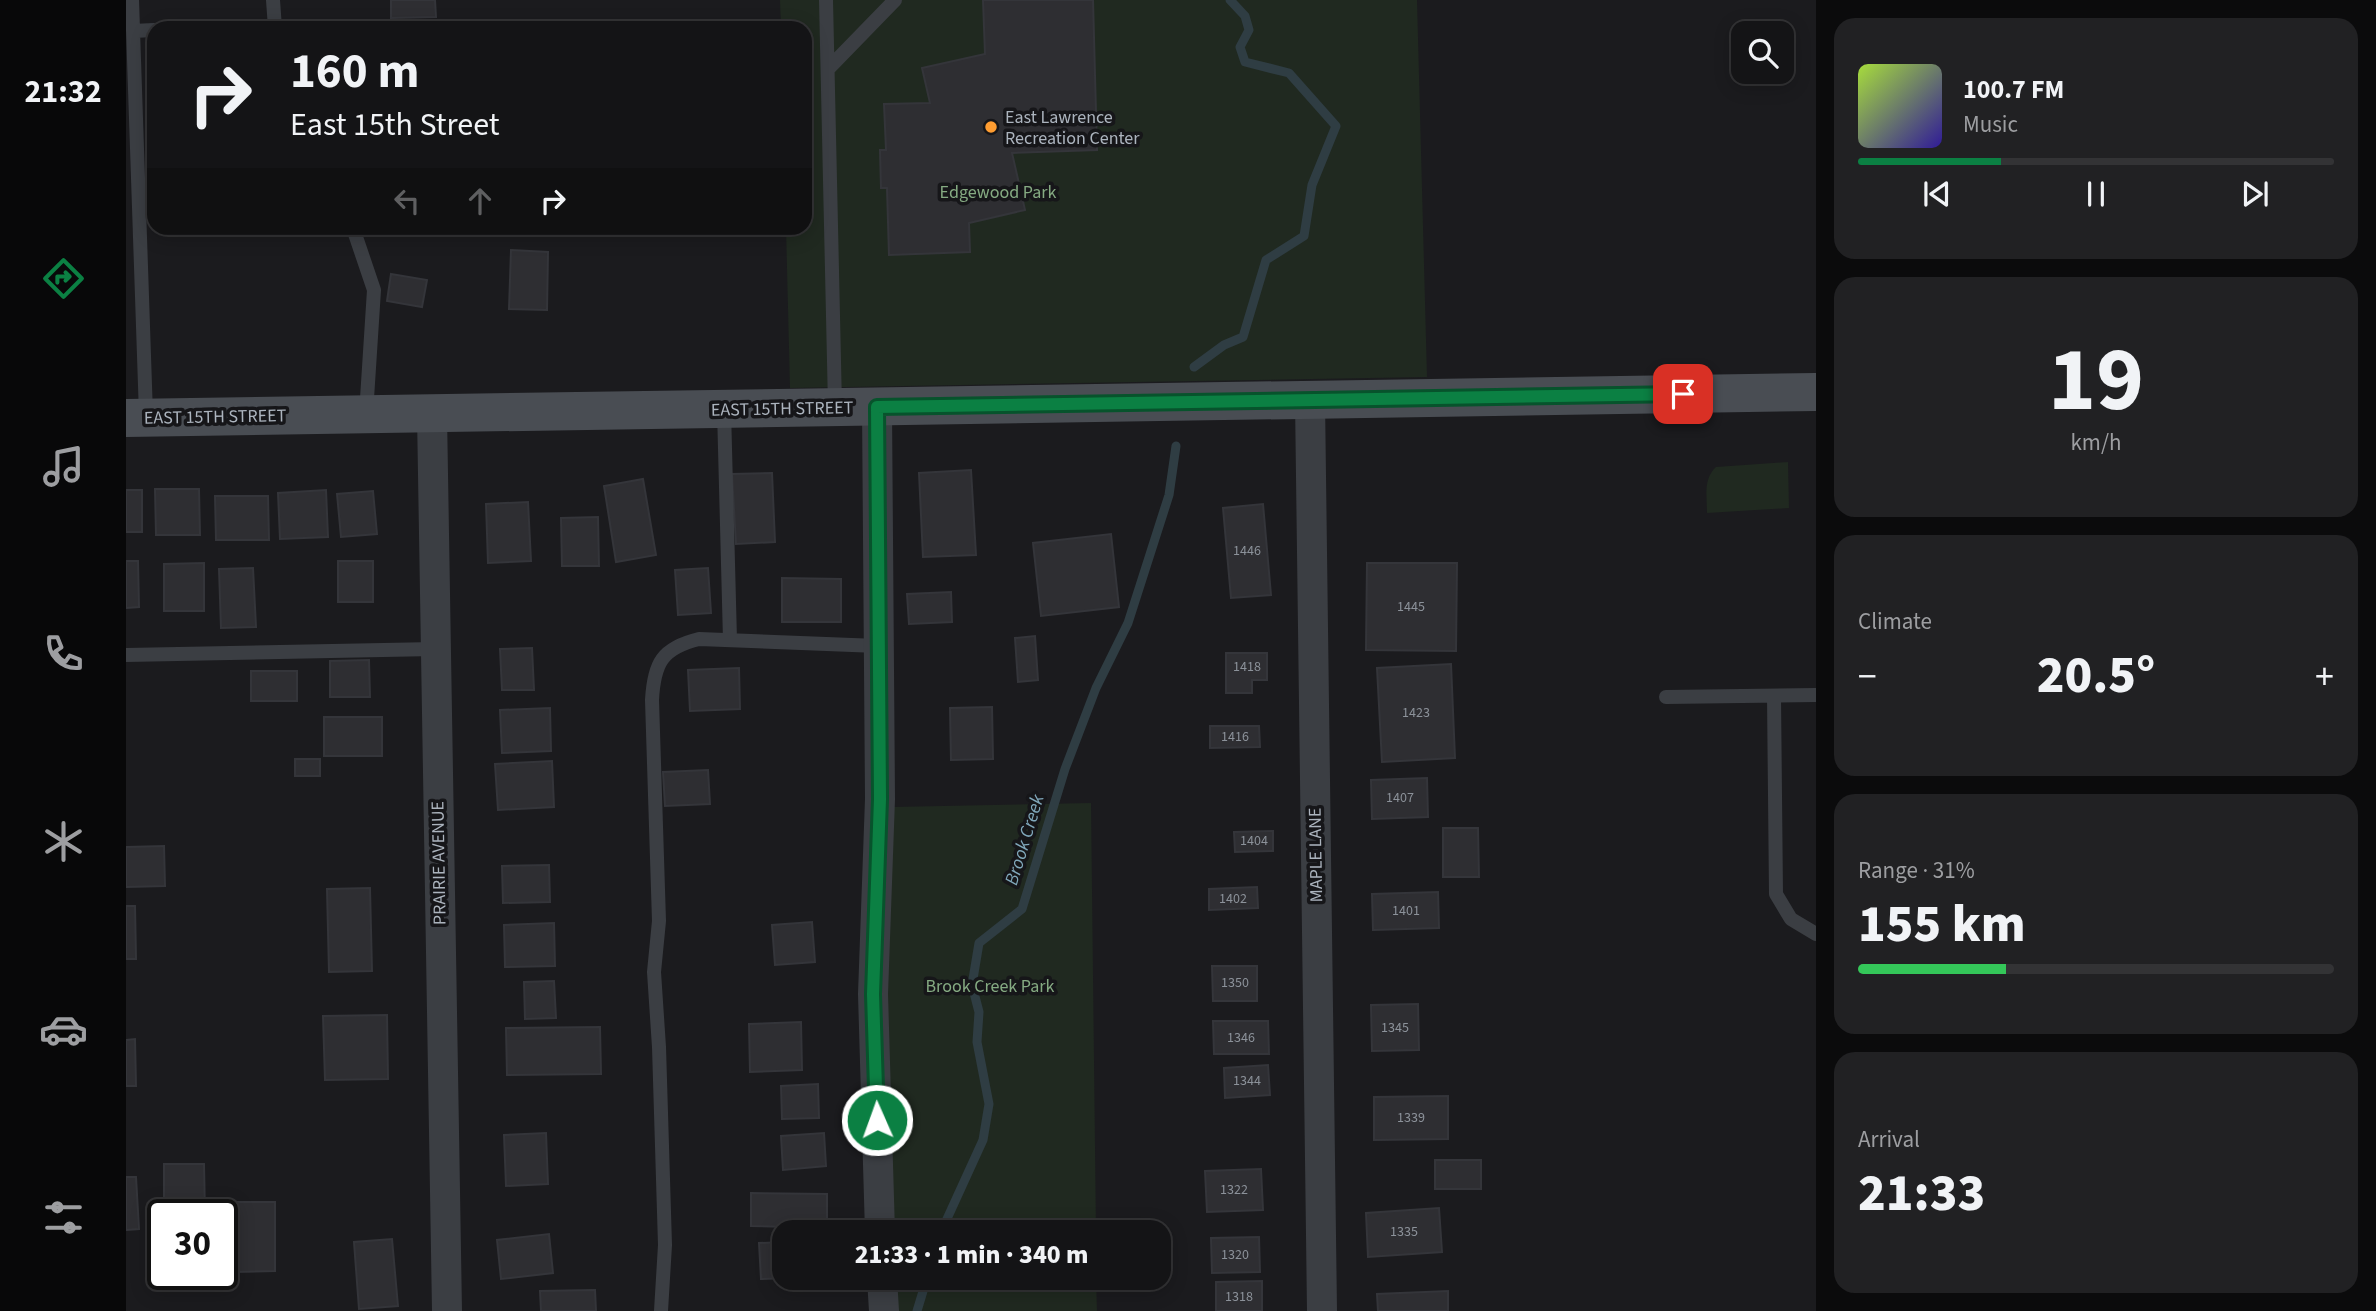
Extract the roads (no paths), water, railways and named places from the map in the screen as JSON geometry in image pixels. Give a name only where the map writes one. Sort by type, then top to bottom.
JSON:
[{"type":"main road","name":"EAST 15TH STREET","points":[[136,418],[1816,392]]},
{"type":"street","name":"MAPLE LANE","points":[[1310,400],[1322,1311]]},
{"type":"street","points":[[877,407],[880,799],[873,994],[880,1220]]},
{"type":"street","name":"PRAIRIE AVENUE","points":[[432,414],[447,1311]]},
{"type":"street","points":[[883,1290],[884,1311]]},
{"type":"lane","points":[[132,0],[136,418]]},
{"type":"lane","points":[[273,0],[274,21]]},
{"type":"lane","points":[[826,0],[835,408]]},
{"type":"lane","points":[[828,69],[895,0]]},
{"type":"lane","points":[[133,31],[147,30]]},
{"type":"lane","points":[[355,235],[374,290],[366,415]]},
{"type":"lane","points":[[724,410],[730,640]]},
{"type":"lane","points":[[662,1311],[665,1245],[654,972],[659,921],[653,675],[662,657],[682,643],[699,639],[878,646]]},
{"type":"lane","points":[[126,655],[435,649]]},
{"type":"lane","points":[[1667,697],[1816,695]]},
{"type":"lane","points":[[1774,696],[1776,894],[1791,919],[1816,934]]},
{"type":"waterway","name":"Brook Creek","points":[[1194,367],[1224,345],[1243,337],[1266,260],[1304,236],[1312,185],[1336,126],[1289,73],[1245,62],[1240,47],[1249,30],[1245,16],[1230,0]]},
{"type":"waterway","name":"Brook Creek","points":[[946,1220],[983,1140],[989,1104],[977,1042],[979,1012],[972,985],[979,943],[1022,909],[1065,769],[1096,688],[1128,623],[1169,495],[1176,446]]},
{"type":"waterway","name":"Brook Creek","points":[[917,1311],[923,1290]]},
{"type":"place","name":"East Lawrence Recreation Center","points":[[991,127]]},
{"type":"park label","name":"Edgewood Park","points":[[998,192]]},
{"type":"park label","name":"Brook Creek Park","points":[[990,986]]}]
